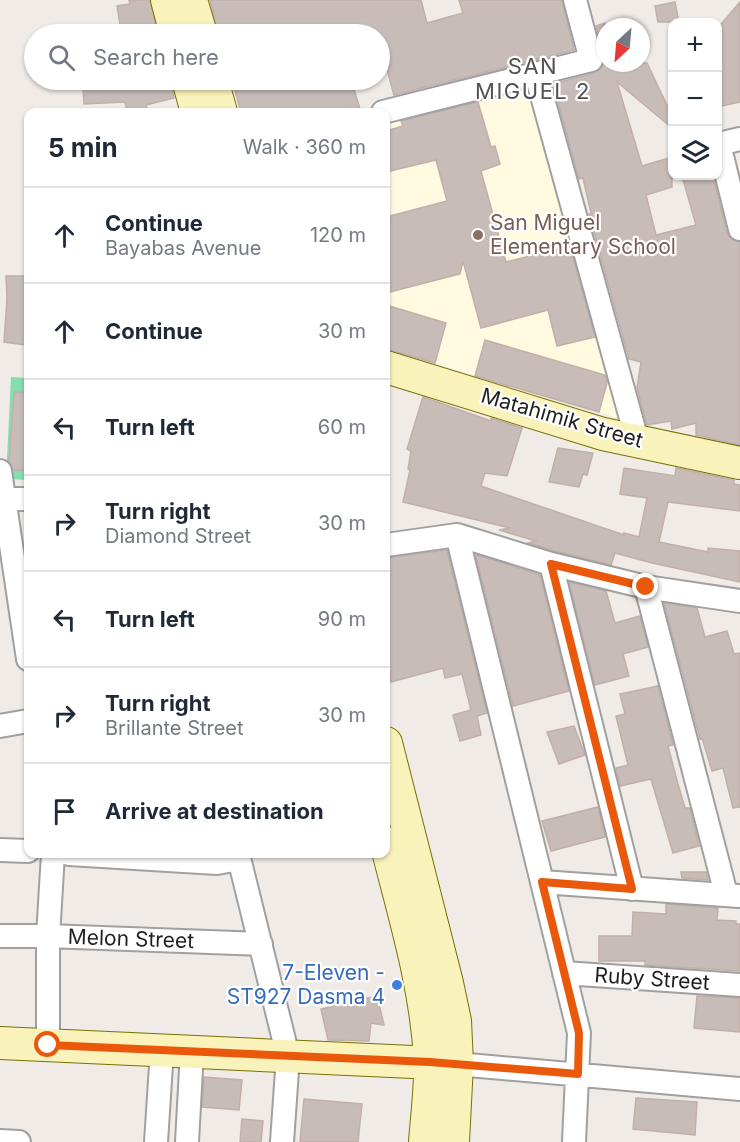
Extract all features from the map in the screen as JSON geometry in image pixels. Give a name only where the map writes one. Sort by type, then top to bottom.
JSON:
[{"type":"main road","points":[[179,24],[187,0]]},
{"type":"main road","points":[[187,0],[197,24]]},
{"type":"main road","points":[[191,90],[196,108]]},
{"type":"main road","points":[[216,90],[220,108]]},
{"type":"main road","name":"Matahimik Street","points":[[390,368],[603,434],[740,462]]},
{"type":"main road","points":[[390,759],[455,1021],[425,1142]]},
{"type":"main road","points":[[390,858],[422,987],[444,1063],[453,1142]]},
{"type":"main road","points":[[0,1043],[444,1063]]},
{"type":"street","points":[[390,110],[591,60],[574,0]]},
{"type":"street","points":[[536,74],[637,440]]},
{"type":"street","points":[[729,142],[740,229]]},
{"type":"street","points":[[0,471],[3,499],[22,576],[24,604]]},
{"type":"street","points":[[3,499],[24,499]]},
{"type":"street","points":[[457,536],[579,1033],[573,1142]]},
{"type":"street","points":[[390,544],[457,536],[551,564],[646,587],[740,601]]},
{"type":"street","points":[[551,564],[632,889]]},
{"type":"street","points":[[542,882],[733,895],[646,587]]},
{"type":"street","points":[[0,726],[24,722]]},
{"type":"street","points":[[0,850],[24,851]]},
{"type":"street","points":[[48,1045],[48,936],[53,858]]},
{"type":"street","points":[[135,858],[217,863],[233,858]]},
{"type":"street","points":[[239,858],[288,1056],[282,1142]]},
{"type":"street","name":"Melon Street","points":[[0,936],[261,945]]},
{"type":"street","name":"Ruby Street","points":[[564,973],[740,984]]},
{"type":"street","points":[[156,1142],[177,1051]]},
{"type":"street","points":[[177,1051],[187,1142]]},
{"type":"street","points":[[444,1063],[740,1089]]},
{"type":"street","points":[[0,1141],[19,1142]]},
{"type":"shaded area","name":"San Miguel Elementary School","points":[[529,83],[621,419],[390,350],[390,120]]},
{"type":"green space","points":[[11,377],[24,378],[24,480],[6,479]]},
{"type":"building","points":[[129,0],[150,0],[156,24],[120,24],[117,6],[130,4]]},
{"type":"building","points":[[210,0],[421,0],[427,23],[463,13],[459,0],[562,0],[574,50],[394,95],[390,80],[390,24],[216,24]]},
{"type":"building","points":[[675,2],[678,18],[668,18],[668,22],[658,22],[655,6]]},
{"type":"building","points":[[740,2],[740,102],[722,106],[722,72],[722,23]]},
{"type":"building","points":[[650,69],[668,108],[668,125],[617,82],[642,166],[668,158],[668,180],[672,180],[672,187],[646,195],[656,235],[696,225],[683,180],[714,180],[727,233],[731,239],[740,242],[740,445],[696,435],[696,423],[672,429],[671,421],[647,425],[637,388],[641,362],[629,359],[589,214],[591,213],[583,178],[579,179],[553,84],[594,73],[650,72]]},
{"type":"building","points":[[83,90],[173,90],[174,98],[146,105],[147,108],[126,108],[125,102],[84,104]]},
{"type":"building","points":[[235,90],[354,90],[360,108],[240,108]]},
{"type":"building","points":[[478,102],[491,147],[495,146],[500,164],[481,171],[506,262],[570,246],[595,337],[557,346],[548,310],[481,328],[463,261],[460,274],[390,292],[390,216],[447,201],[436,160],[390,171],[390,130],[403,126],[401,121]]},
{"type":"building","points":[[6,276],[24,276],[24,345],[4,342]]},
{"type":"building","points":[[390,306],[446,323],[435,363],[390,350]]},
{"type":"building","points":[[485,340],[605,375],[607,383],[599,412],[475,376]]},
{"type":"building","points":[[14,392],[24,393],[24,470],[13,470],[9,461]]},
{"type":"building","points":[[423,397],[491,421],[491,418],[522,428],[507,476],[485,473],[481,486],[624,535],[624,533],[639,537],[647,498],[620,494],[624,468],[675,476],[676,468],[734,480],[734,484],[740,485],[740,511],[668,502],[659,542],[708,552],[708,548],[740,551],[740,582],[615,553],[611,565],[528,543],[536,541],[499,530],[510,528],[403,502],[410,470],[408,469],[411,451],[407,449]]},
{"type":"building","points":[[558,448],[593,453],[587,475],[583,474],[579,487],[549,482]]},
{"type":"building","points":[[447,550],[487,713],[477,716],[481,735],[460,741],[453,715],[471,710],[462,674],[445,678],[443,668],[391,682],[390,557]]},
{"type":"building","points":[[476,556],[540,575],[569,691],[513,706]]},
{"type":"building","points":[[569,582],[606,591],[615,623],[640,616],[648,647],[623,654],[629,676],[595,685]]},
{"type":"building","points":[[664,603],[697,608],[705,637],[727,631],[734,654],[740,653],[740,807],[733,808],[723,768],[712,771],[702,738],[700,739]]},
{"type":"building","points":[[658,686],[673,745],[668,746],[685,808],[690,808],[699,846],[673,853],[651,779],[620,786],[616,768],[628,765],[616,716],[625,714],[620,694]]},
{"type":"building","points":[[574,726],[585,755],[559,764],[547,732]]},
{"type":"building","points":[[598,807],[605,837],[551,851],[542,821]]},
{"type":"building","points":[[681,872],[706,872],[708,880],[682,878]]},
{"type":"building","points":[[666,904],[718,908],[717,920],[736,921],[736,924],[740,924],[740,971],[645,965],[645,961],[599,961],[599,936],[632,936],[633,912],[666,914]]},
{"type":"building","points":[[377,996],[384,1025],[371,1023],[369,1041],[328,1040],[321,1009]]},
{"type":"building","points":[[697,996],[740,998],[740,1032],[694,1028]]},
{"type":"building","points":[[204,1077],[242,1080],[239,1110],[202,1107]]},
{"type":"building","points":[[636,1098],[697,1102],[695,1135],[633,1129]]},
{"type":"building","points":[[304,1099],[362,1104],[358,1142],[300,1142]]},
{"type":"building","points":[[242,1119],[263,1121],[261,1142],[240,1142]]},
{"type":"place","name":"San Miguel Elementary School","points":[[478,235]]},
{"type":"place","name":"7-Eleven - ST927 Dasma 4","points":[[397,985]]},
{"type":"district","name":"SAN MIGUEL 2","points":[[533,78]]},
{"type":"route","points":[[48,1045],[430,1062],[578,1074],[579,1033],[542,882],[632,889],[551,564],[646,587]]}]
